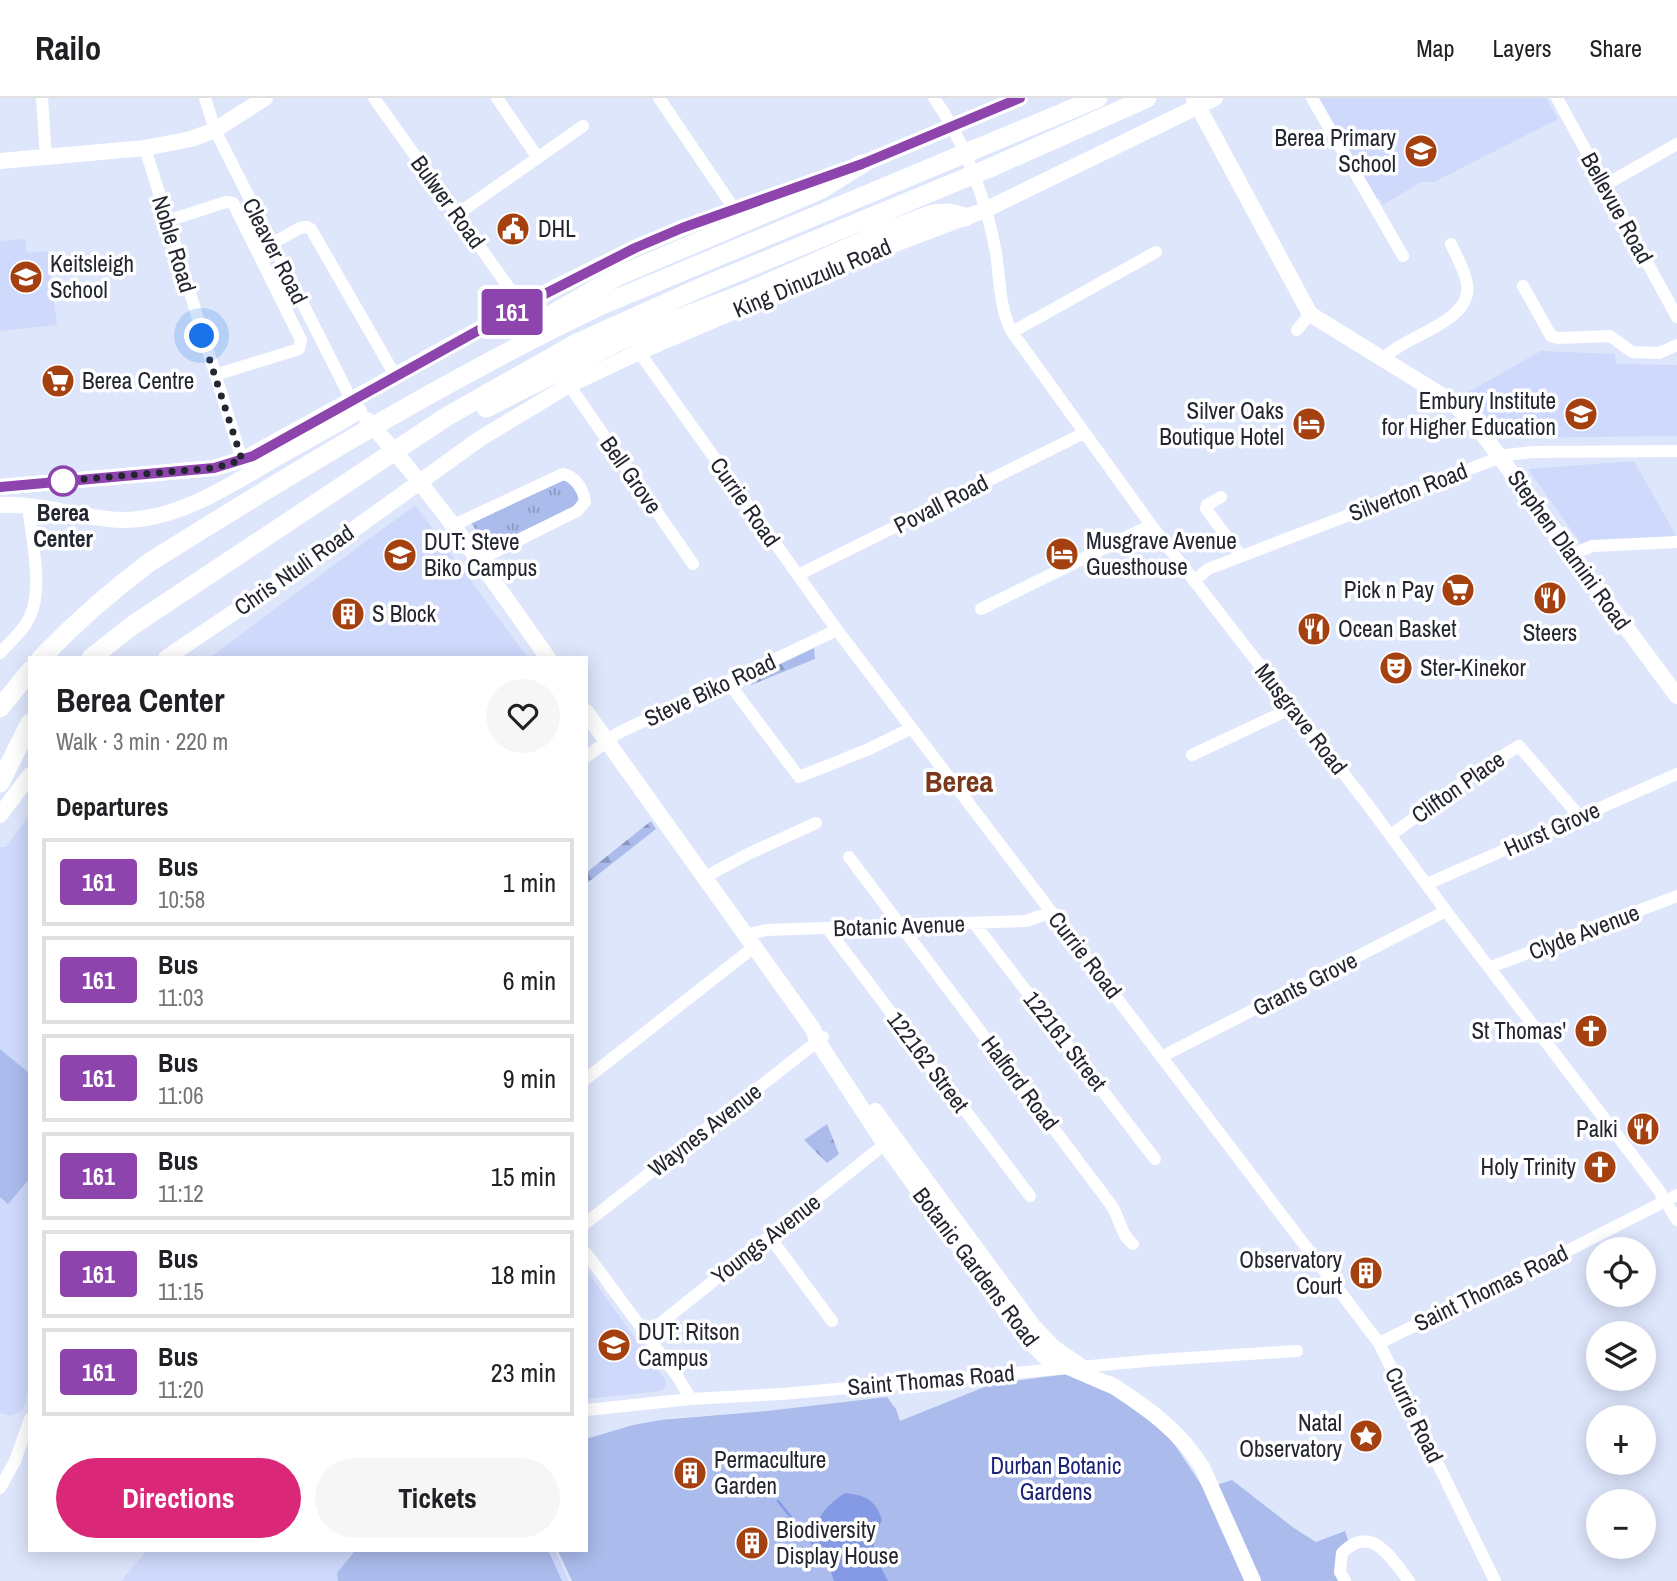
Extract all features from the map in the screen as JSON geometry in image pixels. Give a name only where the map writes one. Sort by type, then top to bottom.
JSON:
[{"type":"highway","points":[[1042,120],[1073,98]]},
{"type":"highway","points":[[43,656],[71,626],[150,562],[392,416],[532,340],[602,305],[1098,98]]},
{"type":"highway","points":[[94,656],[133,625],[417,436],[543,362],[611,326],[1147,98]]},
{"type":"highway","points":[[1077,130],[1117,119],[1164,98]]},
{"type":"highway","points":[[392,416],[426,388],[618,276],[820,190],[862,164]]},
{"type":"highway","points":[[417,436],[458,423],[615,343],[713,306],[884,232],[933,214],[949,213],[965,217]]},
{"type":"highway","points":[[0,708],[28,673]]},
{"type":"highway","points":[[0,760],[28,725]]},
{"type":"highway","points":[[0,783],[28,726]]},
{"type":"main road","points":[[0,160],[145,148],[191,139],[215,130],[265,98]]},
{"type":"main road","points":[[0,505],[28,505],[107,519],[159,516],[197,502],[358,409],[396,377],[522,306],[635,248],[682,228],[956,132],[1020,98]]},
{"type":"main road","name":"King Dinuzulu Road","points":[[421,481],[481,438],[569,385],[639,352],[868,254],[985,210],[1196,103],[1216,98]]},
{"type":"main road","name":"Stephen Dlamini Road","points":[[1196,103],[1310,314],[1457,406],[1500,457],[1677,696]]},
{"type":"main road","points":[[0,487],[214,468],[242,460],[358,409]]},
{"type":"main road","points":[[358,409],[421,481],[547,656]]},
{"type":"main road","name":"Chris Ntuli Road","points":[[169,656],[304,565],[421,481]]},
{"type":"main road","name":"Botanic Gardens Road","points":[[588,715],[818,1036],[1033,1326],[1053,1347],[1139,1402],[1163,1421],[1192,1451],[1202,1467],[1253,1581]]},
{"type":"main road","points":[[0,815],[28,778]]},
{"type":"main road","name":"Botanic Gardens Road","points":[[818,1036],[885,1144],[1042,1364],[1087,1369]]},
{"type":"street","points":[[42,98],[47,157]]},
{"type":"street","name":"Cleaver Road","points":[[205,98],[215,130],[271,244],[358,409]]},
{"type":"street","name":"Bulwer Road","points":[[374,98],[522,306]]},
{"type":"street","points":[[497,98],[538,158]]},
{"type":"street","points":[[659,98],[735,210]]},
{"type":"street","name":"Musgrave Road","points":[[934,98],[956,132],[979,192],[995,251],[1005,317],[1012,332],[1150,525],[1391,835],[1446,911],[1672,1197],[1677,1220]]},
{"type":"street","points":[[1312,98],[1403,256]]},
{"type":"street","name":"Bellevue Road","points":[[1557,98],[1677,317]]},
{"type":"street","points":[[456,215],[583,126]]},
{"type":"street","points":[[1605,185],[1677,144]]},
{"type":"street","name":"Noble Road","points":[[145,148],[242,460]]},
{"type":"street","points":[[167,222],[213,206],[233,203],[302,340],[299,349],[215,374]]},
{"type":"street","points":[[271,244],[300,228],[311,229],[396,377]]},
{"type":"street","points":[[1383,359],[1396,347],[1451,318],[1461,307],[1468,286],[1451,244]]},
{"type":"street","points":[[1012,332],[1156,252]]},
{"type":"street","points":[[1523,286],[1550,336],[1610,336],[1632,352],[1659,353],[1677,345]]},
{"type":"street","points":[[1297,330],[1310,314]]},
{"type":"street","name":"Currie Road","points":[[639,352],[837,629],[1379,1343],[1495,1581]]},
{"type":"street","name":"Bell Grove","points":[[569,385],[693,564]]},
{"type":"street","name":"Povall Road","points":[[798,575],[1084,433]]},
{"type":"street","name":"Silverton Road","points":[[1194,581],[1208,569],[1500,457],[1533,452],[1677,451]]},
{"type":"street","points":[[454,525],[563,474],[572,477],[583,493],[585,502],[577,510],[478,560]]},
{"type":"street","points":[[1221,497],[1207,505],[1206,509],[1241,556]]},
{"type":"street","points":[[0,653],[25,626],[34,603],[36,585],[28,505]]},
{"type":"street","points":[[981,609],[1150,525]]},
{"type":"street","points":[[1573,554],[1596,545],[1677,542]]},
{"type":"street","name":"Steve Biko Road","points":[[588,755],[618,733],[837,629]]},
{"type":"street","points":[[728,682],[797,777],[869,749],[912,728]]},
{"type":"street","points":[[1192,755],[1292,708]]},
{"type":"street","name":"Clifton Place","points":[[1391,835],[1479,770],[1519,746],[1580,817]]},
{"type":"street","name":"Hurst Grove","points":[[1427,884],[1677,774]]},
{"type":"street","points":[[705,877],[816,823]]},
{"type":"street","name":"Halford Road","points":[[849,857],[1112,1206],[1119,1217],[1124,1235],[1133,1244]]},
{"type":"street","name":"Clyde Avenue","points":[[1491,967],[1677,896]]},
{"type":"street","name":"Grants Grove","points":[[1163,1056],[1446,911]]},
{"type":"street","name":"Botanic Avenue","points":[[588,1077],[766,930],[1026,921],[1052,912]]},
{"type":"street","name":"122161 Street","points":[[974,923],[1155,1159]]},
{"type":"street","name":"122162 Street","points":[[827,928],[1030,1196]]},
{"type":"street","name":"Waynes Avenue","points":[[588,1221],[818,1036]]},
{"type":"street","name":"Youngs Avenue","points":[[646,1334],[885,1144]]},
{"type":"street","name":"Saint Thomas Road","points":[[1379,1343],[1672,1197]]},
{"type":"street","points":[[769,1236],[832,1321]]},
{"type":"street","points":[[588,1256],[691,1399]]},
{"type":"street","points":[[1087,1369],[1297,1351]]},
{"type":"street","name":"Saint Thomas Road","points":[[588,1410],[691,1399],[782,1394],[1042,1364]]},
{"type":"street","points":[[0,1488],[28,1429]]},
{"type":"street","points":[[1345,1581],[1340,1572],[1342,1553],[1351,1544],[1361,1541],[1383,1548],[1409,1581]]},
{"type":"shaded area","name":"Berea Primary School","points":[[1316,98],[1546,98],[1558,119],[1434,182],[1421,182],[1383,205],[1379,198],[1374,201]]},
{"type":"shaded area","name":"Keitsleigh School","points":[[25,239],[27,253],[48,251],[57,325],[0,331],[0,241]]},
{"type":"shaded area","name":"Embury Institute for Higher Education","points":[[1541,351],[1615,354],[1616,364],[1677,365],[1677,436],[1503,438],[1468,392]]},
{"type":"shaded area","points":[[1634,461],[1677,537],[1582,545],[1528,469]]},
{"type":"shaded area","name":"DUT: Steve Biko Campus","points":[[415,505],[527,656],[212,656]]},
{"type":"shaded area","points":[[28,817],[28,1392],[23,1410],[11,1416],[0,1413],[0,847],[6,847]]},
{"type":"shaded area","name":"DUT: Ritson Campus","points":[[588,1273],[666,1381],[666,1387],[660,1391],[588,1399]]},
{"type":"shaded area","points":[[845,1493],[869,1500],[880,1513],[882,1520],[875,1539],[874,1552],[888,1581],[834,1581],[828,1556],[820,1544],[816,1529],[827,1508]]},
{"type":"shaded area","points":[[145,1552],[555,1552],[569,1581],[121,1581]]},
{"type":"green space","points":[[562,479],[568,480],[579,496],[576,506],[488,547],[471,523]]},
{"type":"green space","points":[[814,648],[815,659],[751,685],[756,676]]},
{"type":"green space","points":[[651,821],[656,829],[588,882],[588,871]]},
{"type":"green space","points":[[0,1049],[28,1072],[28,1180],[8,1204],[0,1197]]},
{"type":"green space","points":[[827,1124],[839,1154],[827,1163],[804,1140]]},
{"type":"green space","name":"Durban Botanic Gardens","points":[[1083,1372],[1159,1421],[1204,1489],[1232,1480],[1316,1542],[1345,1531],[1349,1543],[1344,1581],[572,1581],[558,1552],[588,1552],[588,1438],[661,1420],[887,1397],[896,1409],[900,1421],[992,1384]]},
{"type":"green space","points":[[354,1552],[549,1552],[562,1581],[338,1581],[337,1573]]},
{"type":"waterway","points":[[778,1501],[809,1540],[813,1544],[819,1543]]},
{"type":"bus line","name":"161","points":[[0,487],[214,468],[253,456],[554,288],[635,248],[682,228],[862,164],[1020,98]]},
{"type":"place","name":"Berea Primary School","points":[[1421,151]]},
{"type":"place","name":"DHL","points":[[513,229]]},
{"type":"place","name":"Keitsleigh School","points":[[26,277]]},
{"type":"place","name":"Berea Centre","points":[[58,381]]},
{"type":"place","name":"Embury Institute for Higher Education","points":[[1581,414]]},
{"type":"place","name":"Silver Oaks Boutique Hotel","points":[[1309,424]]},
{"type":"place","name":"Berea Center","points":[[63,481]]},
{"type":"place","name":"Musgrave Avenue Guesthouse","points":[[1062,554]]},
{"type":"place","name":"DUT: Steve Biko Campus","points":[[400,555]]},
{"type":"place","name":"Pick n Pay","points":[[1458,590]]},
{"type":"place","name":"Steers","points":[[1550,598]]},
{"type":"place","name":"S Block","points":[[348,614]]},
{"type":"place","name":"Ocean Basket","points":[[1314,629]]},
{"type":"place","name":"Ster-Kinekor","points":[[1396,668]]},
{"type":"place","name":"St Thomas'","points":[[1591,1031]]},
{"type":"place","name":"Palki","points":[[1643,1129]]},
{"type":"place","name":"Holy Trinity","points":[[1600,1167]]},
{"type":"place","name":"Observatory Court","points":[[1366,1273]]},
{"type":"place","name":"DUT: Ritson Campus","points":[[614,1345]]},
{"type":"place","name":"Natal Observatory","points":[[1366,1436]]},
{"type":"place","name":"Permaculture Garden","points":[[690,1473]]},
{"type":"place","name":"Biodiversity Display House","points":[[752,1543]]},
{"type":"district","name":"Berea","points":[[959,782]]},
{"type":"route","points":[[63,481],[214,468],[242,460],[202,336]]}]
